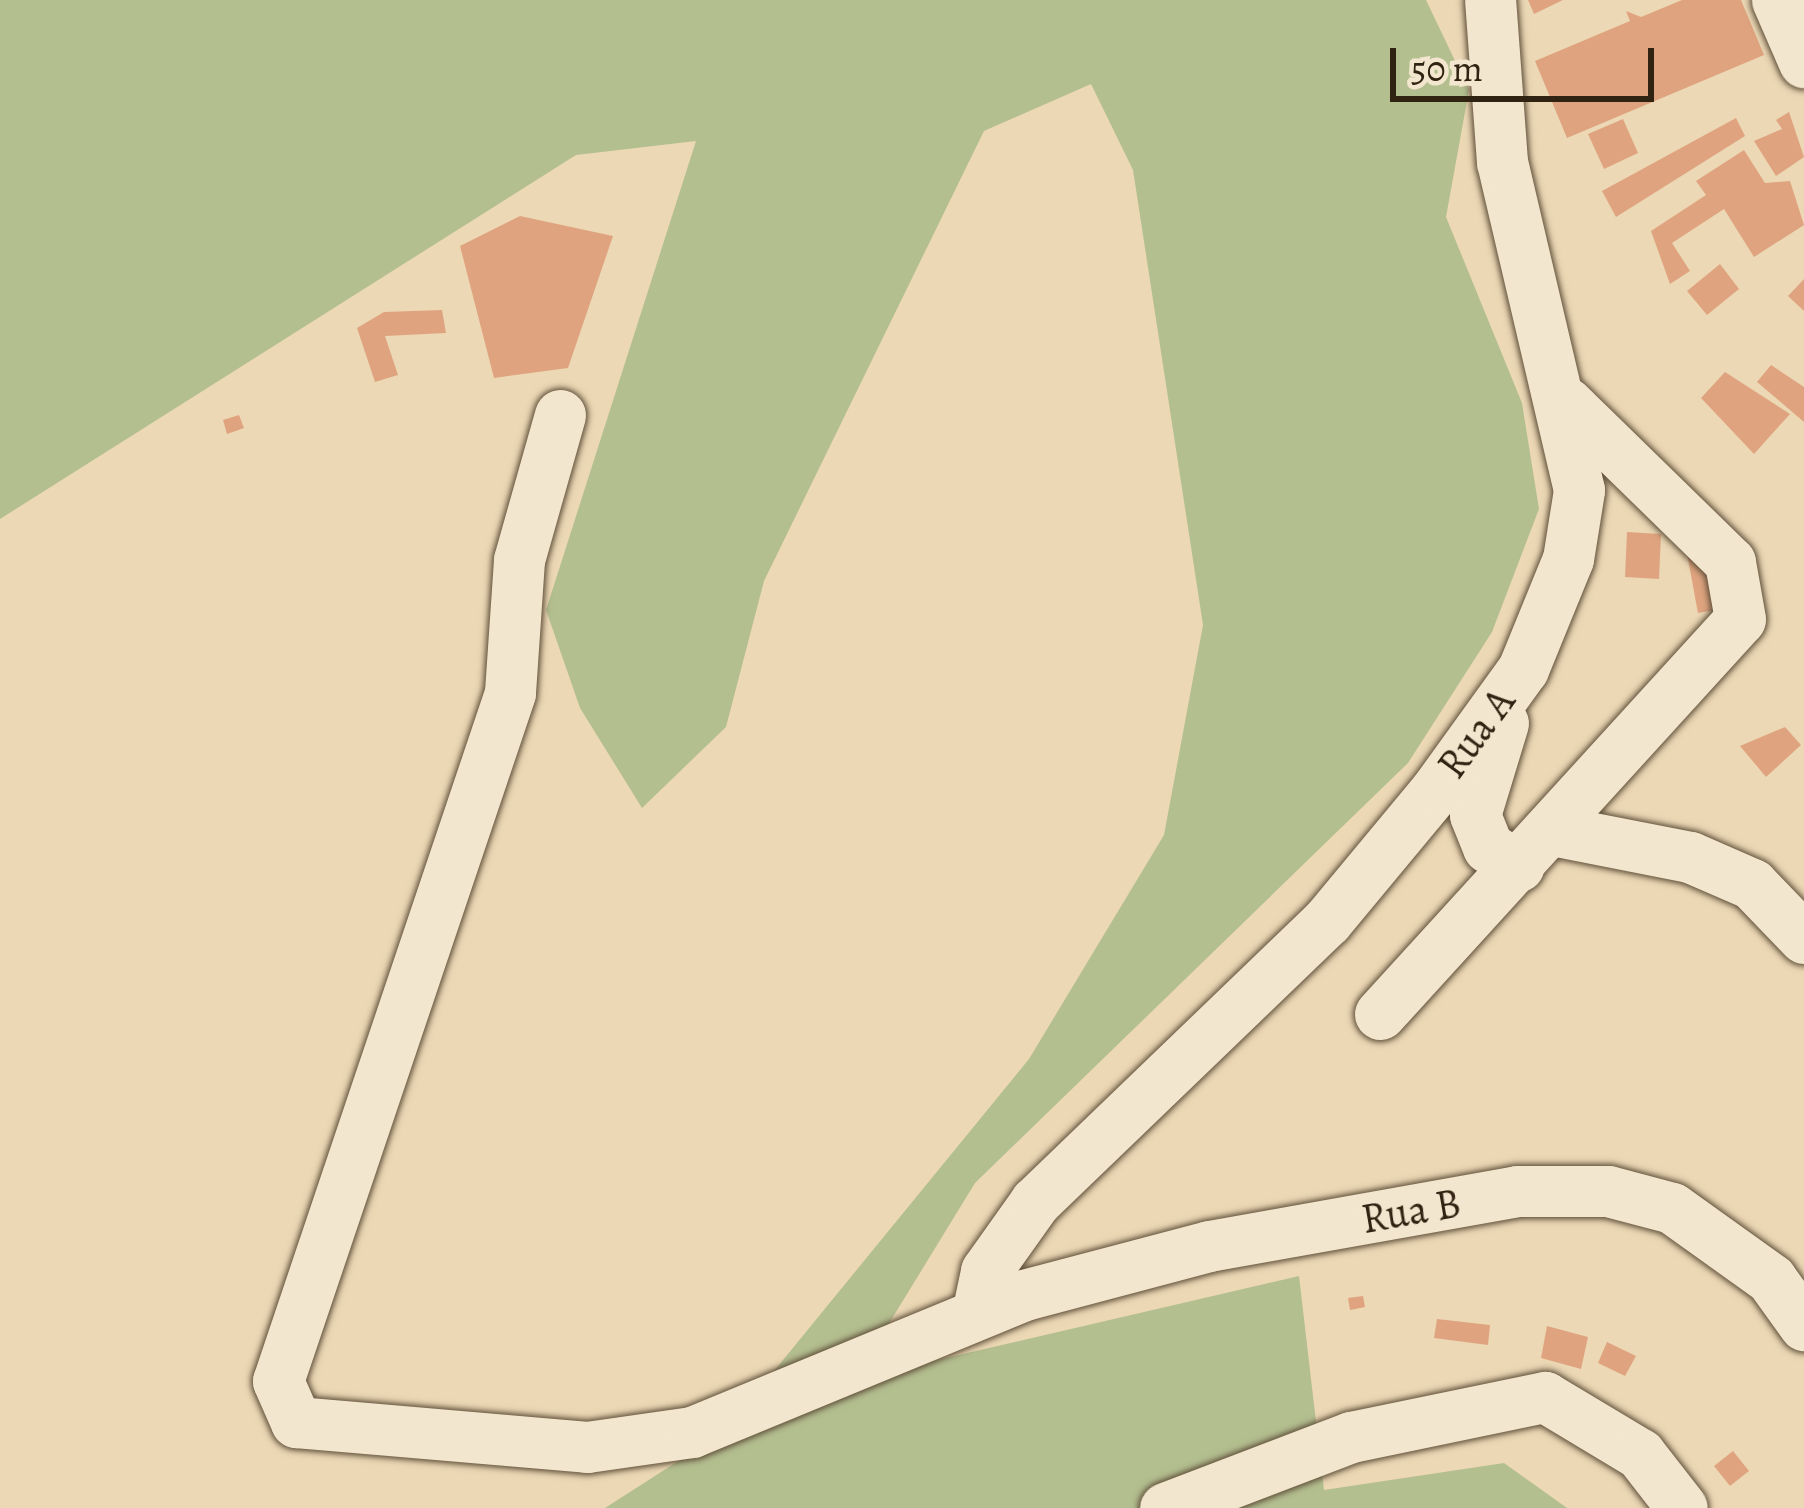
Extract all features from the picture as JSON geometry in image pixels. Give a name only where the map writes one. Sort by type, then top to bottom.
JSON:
[{"type":"street","name":"Rua A","points":[[978,1309],[986,1270],[1035,1202],[1327,921],[1523,669],[1568,560],[1579,490],[1566,402],[1502,163],[1490,0]]},
{"type":"street","points":[[1777,0],[1804,62]]},
{"type":"street","points":[[1380,1014],[1535,848],[1745,603],[1730,562],[1566,402]]},
{"type":"street","name":"Rua B","points":[[560,415],[519,560],[510,693],[278,1381],[284,1411],[313,1429],[526,1445],[692,1432],[978,1309],[1282,1232],[1517,1191],[1608,1191],[1672,1208],[1730,1243],[1804,1325]]},
{"type":"street","points":[[1523,669],[1475,814],[1488,847],[1690,857],[1752,884],[1804,938]]},
{"type":"street","points":[[1165,1508],[1351,1437],[1545,1397],[1640,1454],[1682,1508]]},
{"type":"green space","points":[[0,0],[1426,0],[1469,90],[1446,217],[1522,403],[1539,509],[1492,632],[1408,763],[975,1183],[855,1379],[1299,1276],[1324,1490],[1504,1463],[1567,1508],[605,1508],[725,1431],[1029,1059],[1164,835],[1203,625],[1133,170],[1091,84],[984,131],[764,581],[726,727],[642,808],[580,708],[546,610],[696,141],[576,155],[0,519]]},
{"type":"building","points":[[1528,0],[1563,0],[1534,14]]},
{"type":"building","points":[[1682,0],[1741,0],[1764,55],[1567,138],[1535,61],[1630,21],[1626,11],[1641,17]]},
{"type":"building","points":[[1789,112],[1804,157],[1776,176],[1754,141],[1782,129],[1776,120]]},
{"type":"building","points":[[1736,118],[1745,136],[1616,217],[1602,191]]},
{"type":"building","points":[[1623,119],[1638,153],[1604,169],[1588,134]]},
{"type":"building","points":[[1744,150],[1765,183],[1790,181],[1804,225],[1754,257],[1724,209],[1672,243],[1690,271],[1670,284],[1651,231],[1706,195],[1696,181]]},
{"type":"building","points":[[520,216],[613,236],[568,368],[494,378],[460,246]]},
{"type":"building","points":[[1720,264],[1739,289],[1707,315],[1687,291]]},
{"type":"building","points":[[1804,279],[1804,311],[1788,296]]},
{"type":"building","points":[[442,310],[446,333],[385,336],[398,375],[375,382],[357,328],[384,312]]},
{"type":"building","points":[[1771,365],[1804,387],[1804,422],[1757,382]]},
{"type":"building","points":[[1725,372],[1790,414],[1754,454],[1701,398]]},
{"type":"building","points":[[239,415],[244,428],[227,434],[223,420]]},
{"type":"building","points":[[1627,532],[1661,534],[1659,579],[1625,577]]},
{"type":"building","points":[[1715,549],[1726,608],[1698,613],[1687,554]]},
{"type":"building","points":[[1785,727],[1801,745],[1766,777],[1740,746]]},
{"type":"building","points":[[1363,1296],[1365,1307],[1350,1310],[1348,1298]]},
{"type":"building","points":[[1437,1319],[1490,1325],[1488,1345],[1434,1338]]},
{"type":"building","points":[[1547,1326],[1588,1337],[1581,1369],[1541,1358]]},
{"type":"building","points":[[1607,1342],[1636,1356],[1625,1376],[1598,1363]]},
{"type":"building","points":[[1733,1451],[1749,1471],[1730,1486],[1714,1466]]}]
